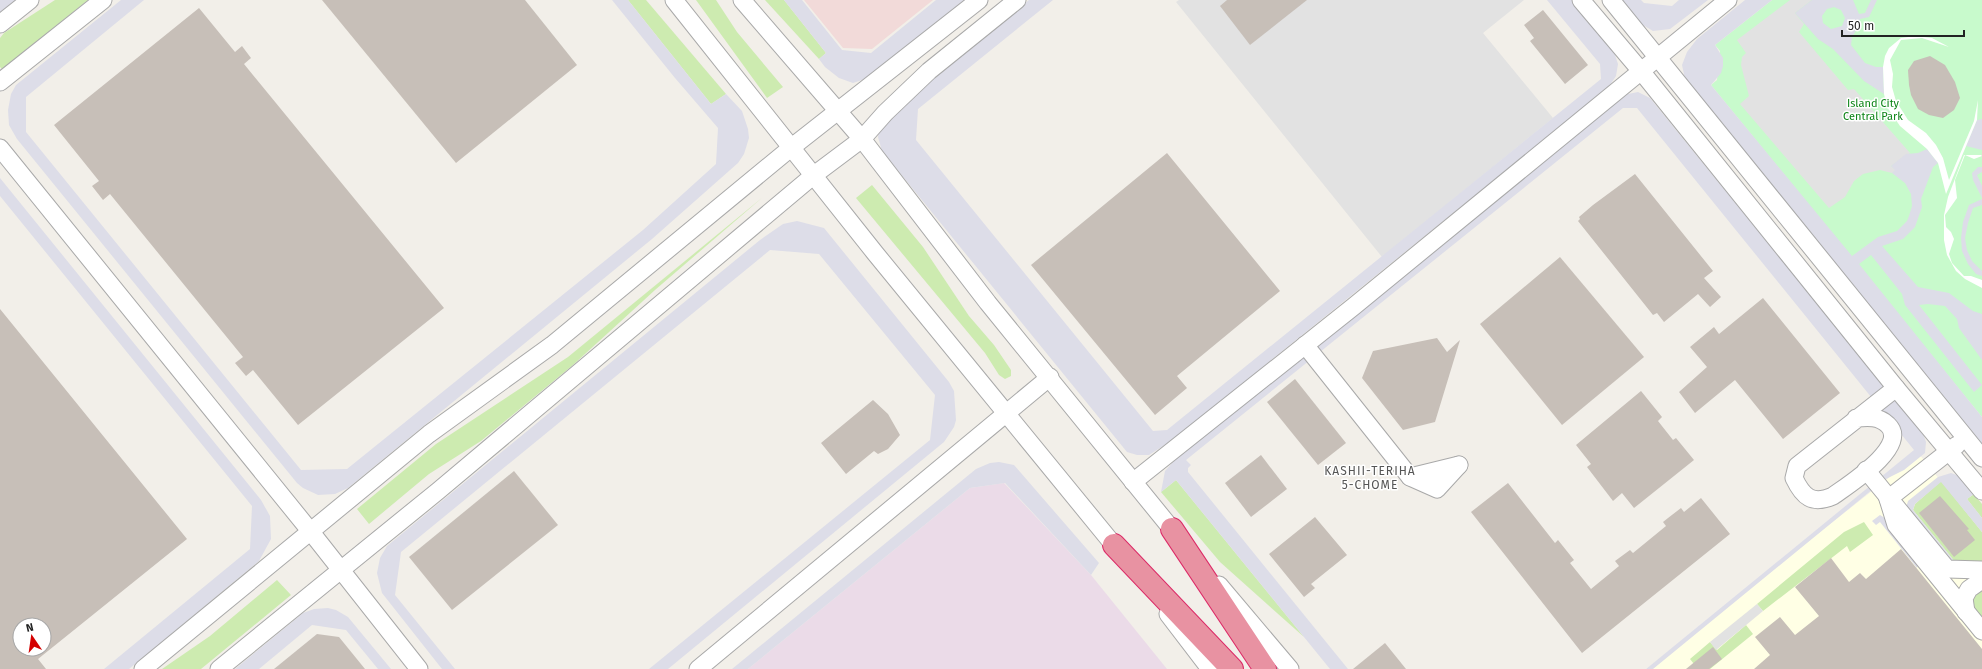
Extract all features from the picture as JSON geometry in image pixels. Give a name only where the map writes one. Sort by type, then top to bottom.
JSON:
[{"type":"highway","points":[[1172,529],[1265,669]]},
{"type":"highway","points":[[1114,545],[1232,669]]},
{"type":"street","points":[[0,24],[30,0]]},
{"type":"street","points":[[0,82],[103,0]]},
{"type":"street","points":[[674,0],[1006,415],[1114,545],[1210,669]]},
{"type":"street","points":[[742,0],[862,139],[988,303],[1050,377],[1133,482],[1290,669]]},
{"type":"street","points":[[143,669],[429,434],[552,345],[792,147],[979,0]]},
{"type":"street","points":[[219,669],[438,491],[814,175],[862,139],[885,113],[929,71],[1017,0]]},
{"type":"street","points":[[1581,0],[1641,71],[1896,388],[1982,491]]},
{"type":"street","points":[[1611,0],[1982,458]]},
{"type":"street","points":[[1133,482],[1305,345],[1728,0]]},
{"type":"street","points":[[0,148],[311,532],[339,570],[419,669]]},
{"type":"street","points":[[1305,345],[1410,477]]},
{"type":"street","points":[[698,669],[1050,377]]},
{"type":"street","points":[[1856,418],[1871,417],[1883,420],[1891,428],[1893,441],[1886,454],[1833,496],[1823,500],[1812,500],[1803,494],[1794,478],[1797,466],[1856,418],[1896,388]]},
{"type":"street","points":[[1888,499],[1966,438]]},
{"type":"street","points":[[1866,470],[1888,499],[1906,517],[1948,569],[1982,570]]},
{"type":"street","points":[[1888,499],[1896,525],[1982,632]]},
{"type":"street","points":[[1966,612],[1964,598],[1969,589],[1982,580]]},
{"type":"shaded area","points":[[0,0],[18,0],[0,15]]},
{"type":"shaded area","points":[[121,0],[144,0],[26,97],[26,132],[301,470],[347,469],[643,230],[716,164],[718,128],[675,78],[612,0],[628,0],[711,104],[726,94],[742,111],[748,129],[749,138],[744,154],[738,163],[652,239],[348,488],[335,494],[318,495],[303,488],[297,483],[17,139],[9,125],[8,110],[11,94],[16,85]]},
{"type":"shaded area","points":[[784,0],[802,0],[842,50],[871,53],[936,0],[966,0],[868,78],[853,83],[839,78],[825,67],[819,59],[826,53]]},
{"type":"shaded area","points":[[804,0],[933,0],[872,49],[843,48]]},
{"type":"shaded area","points":[[1029,0],[1053,0],[918,109],[916,140],[1153,431],[1167,430],[1601,79],[1600,64],[1547,0],[1572,0],[1614,52],[1618,64],[1616,76],[1608,88],[1171,441],[1149,455],[1137,455],[1127,452],[882,151],[878,137],[880,120]]},
{"type":"shaded area","points":[[1179,0],[1524,0],[1483,33],[1553,118],[1382,257],[1176,2]]},
{"type":"shaded area","points":[[1620,0],[1641,0],[1644,3],[1672,6],[1679,0],[1708,0],[1670,29],[1653,31],[1638,22]]},
{"type":"shaded area","points":[[1745,0],[1772,0],[1715,45],[1723,58],[1723,66],[1721,73],[1711,85],[1852,256],[1878,237],[1897,231],[1907,221],[1912,206],[1911,194],[1905,183],[1892,173],[1895,170],[1891,166],[1906,154],[1918,153],[1927,149],[1938,163],[1933,167],[1921,199],[1922,207],[1915,227],[1903,239],[1882,246],[1918,287],[1949,293],[1973,311],[1982,314],[1982,360],[1959,328],[1957,319],[1945,306],[1928,304],[1919,305],[1982,385],[1974,392],[1905,305],[1902,294],[1871,255],[1859,264],[1982,417],[1982,444],[1685,79],[1682,65],[1687,52],[1697,39]]},
{"type":"shaded area","points":[[1790,0],[1812,0],[1795,13],[1804,24],[1799,32],[1848,90],[1854,89],[1910,153],[1891,166],[1896,170],[1892,173],[1880,170],[1863,174],[1854,181],[1845,197],[1829,208],[1740,104],[1749,96],[1741,65],[1742,57],[1746,53],[1737,40]]},
{"type":"shaded area","points":[[1812,0],[1853,0],[1859,14],[1865,13],[1871,0],[1877,0],[1869,17],[1860,19],[1857,29],[1852,37],[1851,45],[1865,63],[1876,67],[1883,67],[1884,94],[1864,81],[1833,49],[1818,39],[1795,13]],"holes":[[[1834,7],[1841,10],[1845,18],[1842,26],[1831,29],[1823,23],[1822,16],[1827,9]]]},
{"type":"shaded area","points":[[1638,92],[1650,98],[1923,434],[1926,442],[1925,453],[1904,470],[1884,480],[1653,669],[1646,669],[1914,450],[1637,108],[1623,108],[1186,460],[1191,465],[1188,468],[1188,472],[1348,669],[1330,669],[1176,480],[1161,492],[1165,471],[1181,453],[1623,95]]},
{"type":"shaded area","points":[[1982,119],[1982,150],[1966,146],[1977,120]]},
{"type":"shaded area","points":[[1978,167],[1982,167],[1982,172],[1977,175],[1982,186],[1982,198],[1973,180],[1972,173]]},
{"type":"shaded area","points":[[0,178],[261,500],[270,516],[271,539],[259,561],[129,669],[104,669],[250,549],[252,506],[0,196]]},
{"type":"shaded area","points":[[1982,199],[1982,205],[1973,208],[1965,238],[1967,250],[1972,261],[1982,271],[1982,276],[1976,274],[1968,264],[1962,251],[1961,238],[1963,222],[1969,205]]},
{"type":"shaded area","points":[[797,221],[824,228],[949,382],[954,391],[956,420],[954,427],[944,442],[668,669],[649,669],[930,440],[935,395],[819,254],[770,250],[401,552],[395,595],[455,669],[442,669],[382,593],[377,573],[380,558],[387,546],[760,240],[783,224]]},
{"type":"shaded area","points":[[1919,454],[1982,532],[1982,669],[1646,669]]},
{"type":"shaded area","points":[[999,462],[1014,465],[1099,563],[1091,575],[1005,483],[970,488],[748,669],[732,669],[976,469],[990,463]]},
{"type":"shaded area","points":[[1951,473],[1959,476],[1974,494],[1967,499],[1982,518],[1982,532],[1941,482],[1915,504],[1913,510],[1955,562],[1948,560],[1906,508],[1908,501],[1938,477]]},
{"type":"shaded area","points":[[1004,483],[1091,575],[1167,669],[748,669],[970,488]]},
{"type":"shaded area","points":[[1880,515],[1896,525],[1919,562],[1917,568],[1880,522],[1876,525],[1872,521]]},
{"type":"shaded area","points":[[1757,604],[1763,611],[1716,650],[1710,642]]},
{"type":"shaded area","points":[[328,608],[336,610],[348,617],[391,669],[378,669],[346,630],[312,625],[259,669],[235,669],[303,613],[314,609]]},
{"type":"green space","points":[[55,0],[88,0],[2,69],[0,67],[0,38],[4,33]]},
{"type":"green space","points":[[628,0],[646,0],[726,94],[711,104]]},
{"type":"green space","points":[[696,0],[716,0],[737,32],[783,87],[767,98]]},
{"type":"green space","points":[[765,0],[784,0],[826,53],[819,59]]},
{"type":"green space","name":"Island City Central Park","points":[[1772,0],[1982,0],[1982,417],[1711,85],[1717,80],[1720,51],[1715,45]]},
{"type":"green space","points":[[872,185],[923,247],[969,316],[994,345],[1011,370],[1011,376],[1005,379],[999,375],[985,353],[856,198]]},
{"type":"green space","points":[[763,197],[655,290],[573,365],[481,441],[429,474],[369,524],[357,509],[436,444],[568,357]]},
{"type":"green space","points":[[1176,480],[1304,637],[1220,562],[1161,492]]},
{"type":"green space","points":[[1941,481],[1982,532],[1982,562],[1955,562],[1913,510],[1915,504]]},
{"type":"green space","points":[[1974,494],[1982,504],[1982,518],[1967,499]]},
{"type":"green space","points":[[1864,522],[1873,535],[1850,552],[1847,546],[1763,611],[1757,604],[1844,532]]},
{"type":"green space","points":[[277,580],[291,595],[201,669],[162,669],[210,636]]},
{"type":"green space","points":[[1982,585],[1982,623],[1972,611],[1972,594]]},
{"type":"green space","points":[[1746,625],[1753,634],[1710,669],[1698,669],[1690,659],[1710,642],[1717,650]]},
{"type":"pier","points":[[1916,36],[1932,38],[1949,47],[1922,38],[1901,40],[1890,60],[1893,74],[1892,87],[1896,101],[1908,120],[1926,133],[1936,145],[1943,158],[1949,180],[1974,121],[1978,100],[1977,120],[1946,194],[1938,163],[1927,149],[1900,126],[1887,107],[1884,94],[1883,67],[1885,56],[1889,48],[1901,38]]},
{"type":"pier","points":[[1964,155],[1955,180],[1957,198],[1945,215],[1946,227],[1951,232],[1954,239],[1949,254],[1952,263],[1964,276],[1971,276],[1982,280],[1982,288],[1965,279],[1956,271],[1947,255],[1944,240],[1944,215],[1948,197]]},
{"type":"pier","points":[[1965,155],[1981,155],[1982,156],[1974,159]]},
{"type":"building","points":[[322,0],[525,0],[577,65],[456,163]]},
{"type":"building","points":[[1227,0],[1307,0],[1250,45],[1220,6]]},
{"type":"building","points":[[199,8],[235,52],[242,46],[251,58],[244,64],[444,308],[298,425],[253,370],[246,376],[235,363],[243,357],[110,194],[103,200],[92,186],[99,181],[54,125]]},
{"type":"building","points":[[1543,10],[1588,65],[1565,84],[1530,41],[1534,38],[1524,25]]},
{"type":"building","points":[[1930,56],[1945,65],[1955,82],[1960,98],[1954,110],[1943,118],[1929,115],[1918,109],[1911,95],[1908,70],[1914,61]]},
{"type":"building","points":[[1167,153],[1280,291],[1177,376],[1187,388],[1155,415],[1031,265]]},
{"type":"building","points":[[1635,174],[1713,271],[1704,278],[1721,297],[1710,307],[1698,294],[1664,322],[1657,313],[1653,315],[1578,221],[1580,219],[1579,217],[1593,205]]},
{"type":"building","points":[[1560,257],[1644,357],[1562,425],[1480,324]]},
{"type":"building","points":[[1763,298],[1840,393],[1783,439],[1735,380],[1695,413],[1679,392],[1707,367],[1690,347],[1714,327],[1719,334]]},
{"type":"building","points":[[0,309],[187,539],[52,648],[52,617],[12,617],[12,657],[40,657],[38,659],[46,669],[0,669]]},
{"type":"building","points":[[1437,338],[1447,352],[1460,340],[1435,422],[1403,430],[1362,378],[1373,351]]},
{"type":"building","points":[[1295,379],[1346,443],[1318,465],[1267,402]]},
{"type":"building","points":[[1641,391],[1662,417],[1658,421],[1673,440],[1676,438],[1694,460],[1634,508],[1622,493],[1613,501],[1587,467],[1591,464],[1576,445]]},
{"type":"building","points":[[873,400],[888,414],[900,435],[888,449],[878,454],[874,451],[846,474],[821,443]]},
{"type":"building","points":[[1261,455],[1287,489],[1251,517],[1225,483]]},
{"type":"building","points":[[514,471],[558,525],[452,610],[409,557]]},
{"type":"building","points":[[1508,483],[1555,543],[1558,540],[1574,560],[1570,563],[1591,589],[1619,566],[1615,561],[1630,550],[1633,553],[1666,526],[1663,522],[1681,508],[1684,512],[1701,498],[1730,534],[1582,653],[1471,512]]},
{"type":"building","points":[[1940,496],[1969,529],[1967,530],[1975,540],[1954,557],[1919,513]]},
{"type":"building","points":[[1315,517],[1347,555],[1311,584],[1315,588],[1304,597],[1269,554]]},
{"type":"building","points":[[1901,549],[1982,649],[1982,669],[1754,669],[1770,655],[1755,637],[1780,617],[1795,635],[1819,616],[1795,587],[1831,558],[1849,582],[1860,573],[1866,579]]},
{"type":"building","points":[[317,634],[339,637],[365,669],[274,669]]},
{"type":"building","points":[[1385,643],[1406,669],[1353,669]]},
{"type":"building","points":[[1713,647],[1722,659],[1709,669],[1686,669]]},
{"type":"district","name":"KASHII-TERIHA 5-CHOME","points":[[1370,478]]}]
